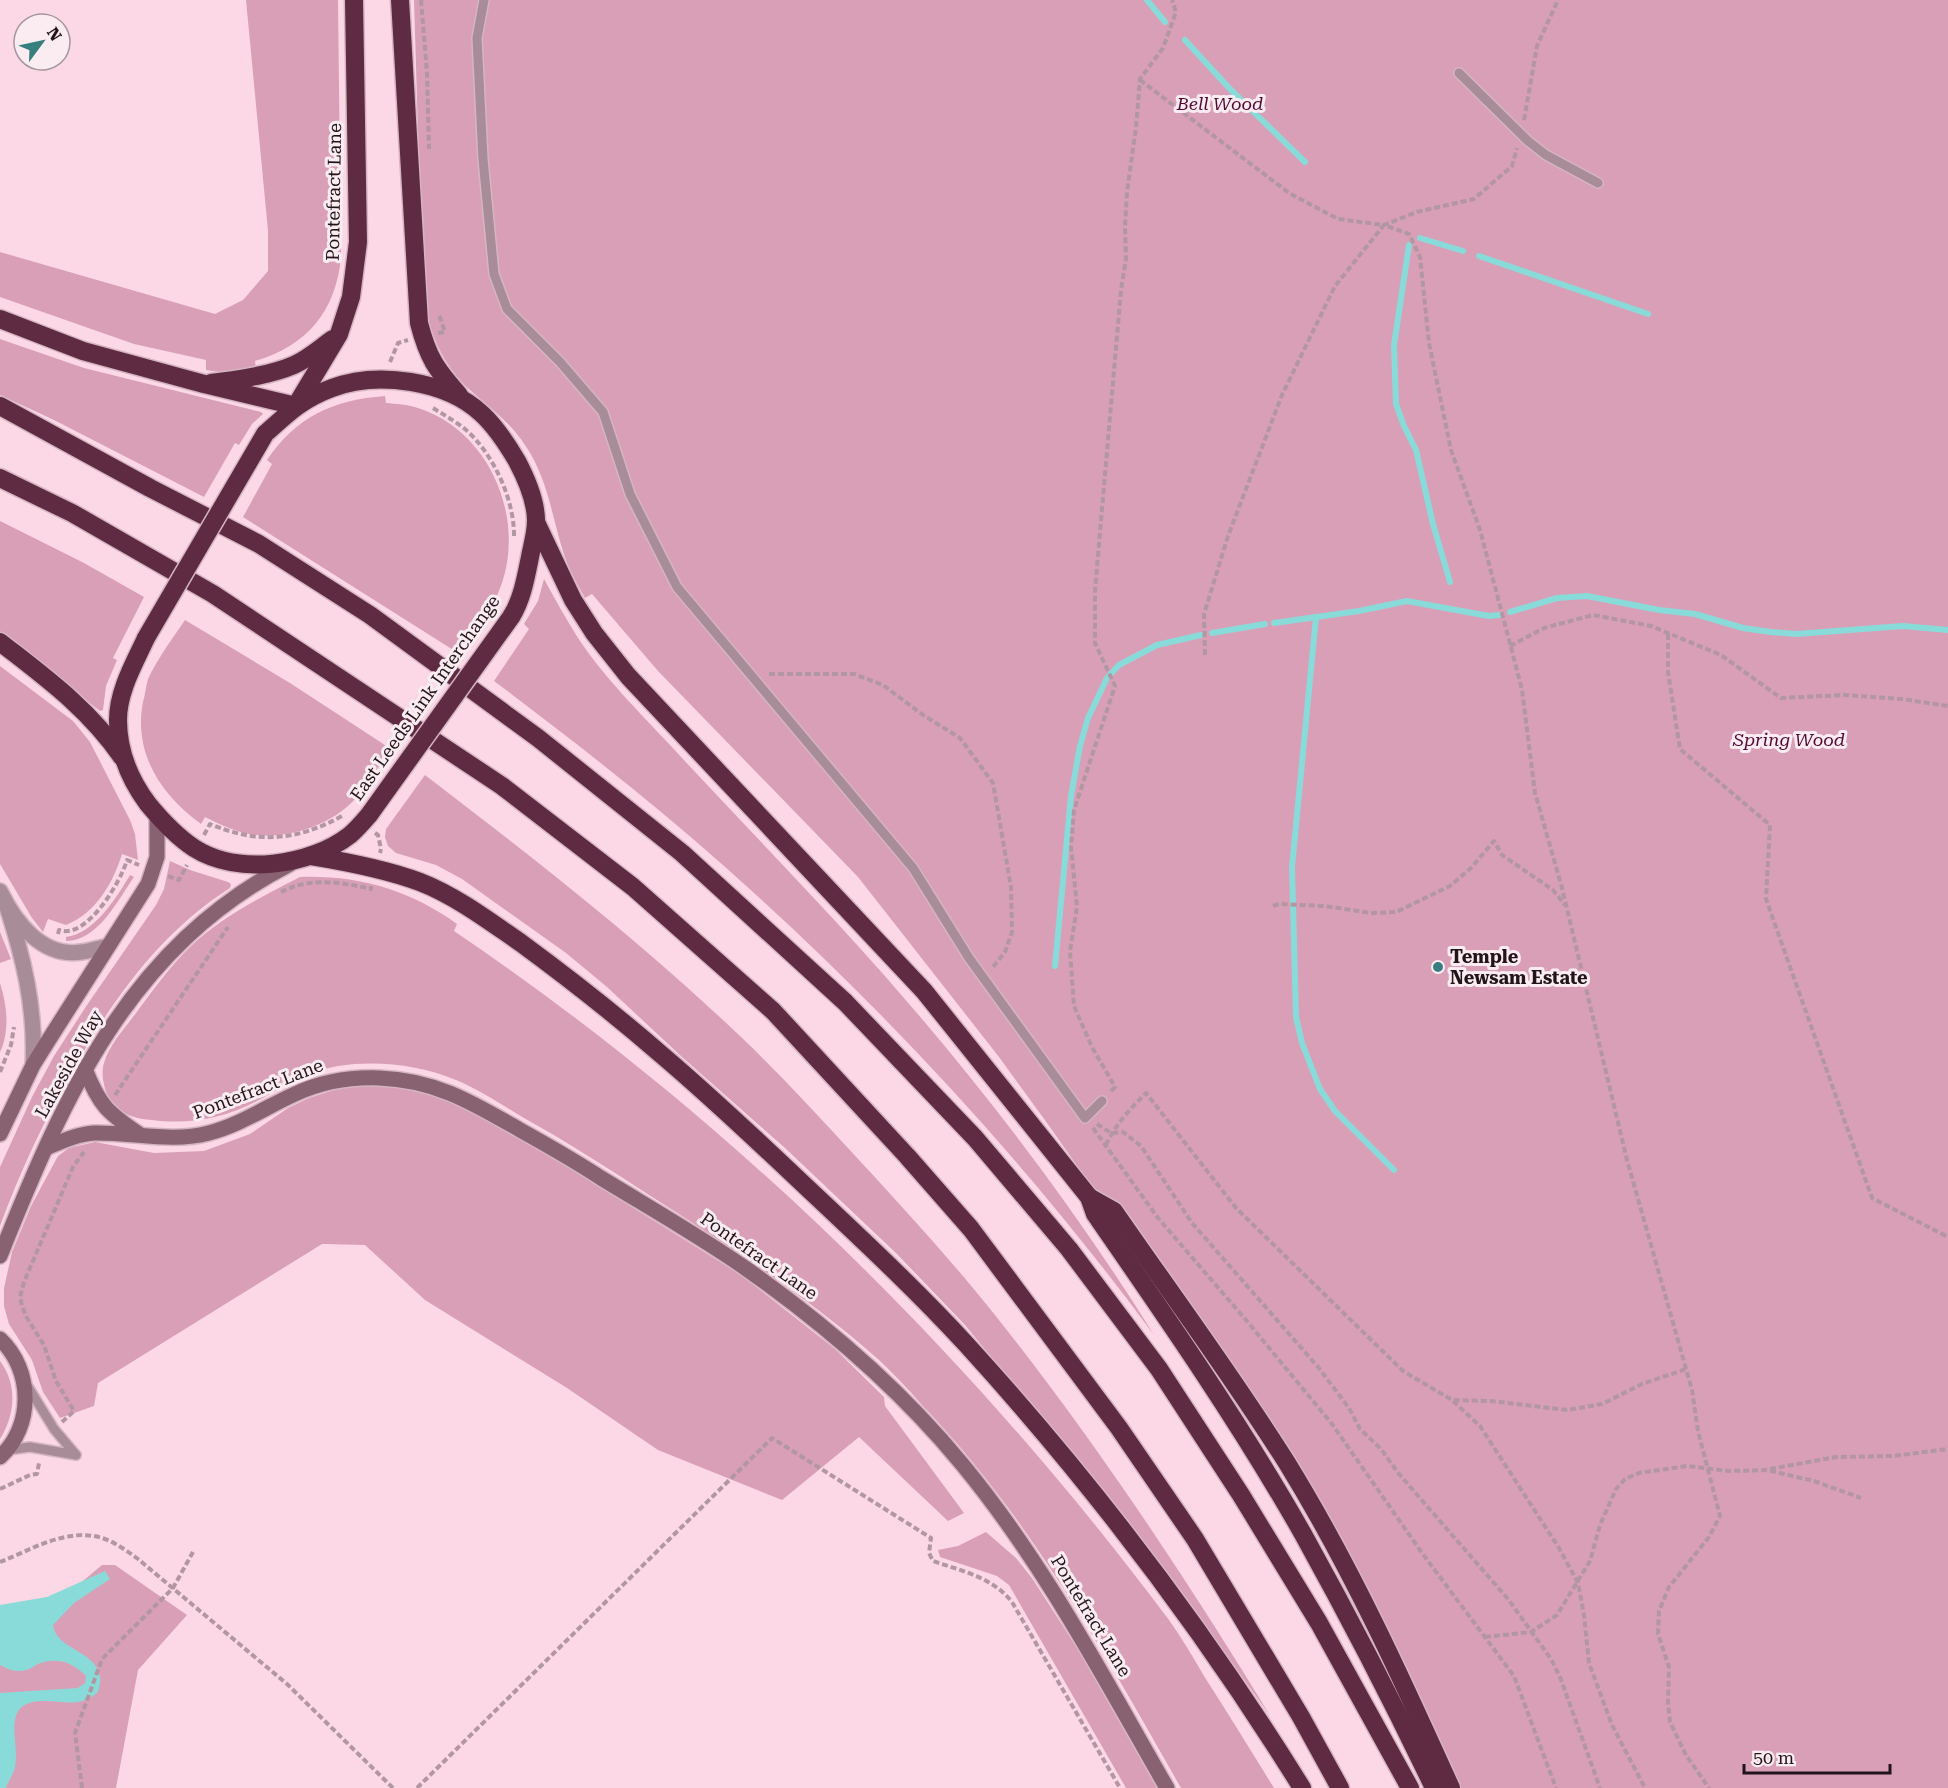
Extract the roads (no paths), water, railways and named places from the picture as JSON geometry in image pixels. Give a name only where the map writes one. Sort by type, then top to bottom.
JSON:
[{"type":"highway","name":"Pontefract Lane","points":[[296,406],[339,334],[351,297],[358,242],[354,0]]},
{"type":"highway","points":[[400,0],[418,312],[422,337],[436,369],[462,399]]},
{"type":"highway","points":[[0,319],[83,351],[296,406]]},
{"type":"highway","points":[[204,384],[248,377],[294,365],[339,334]]},
{"type":"highway","name":"East Leeds Link Interchange","points":[[391,380],[432,386],[462,399],[481,413],[506,441],[523,473],[533,500],[536,522],[523,588],[511,617],[369,815],[351,834],[332,846],[306,857],[278,863],[237,863],[196,849],[173,833],[157,815],[140,793],[123,758],[118,719],[123,687],[146,638],[265,434],[296,406],[333,388],[363,381],[391,380]]},
{"type":"highway","points":[[0,406],[258,544],[370,615],[538,738],[682,853],[845,1002],[975,1138],[1069,1250],[1159,1369],[1319,1623],[1410,1788]]},
{"type":"highway","points":[[0,478],[72,513],[213,594],[502,786],[633,887],[773,1011],[971,1229],[1119,1428],[1195,1539],[1301,1717],[1340,1788]]},
{"type":"highway","points":[[536,522],[573,600],[594,633],[628,676],[924,991],[1089,1197],[1095,1214],[1234,1421],[1302,1533],[1370,1660],[1434,1788]]},
{"type":"highway","points":[[0,642],[66,693],[110,739],[123,758]]},
{"type":"highway","points":[[306,857],[376,869],[420,882],[453,898],[493,923],[568,977],[618,1017],[693,1082],[872,1249],[963,1341],[1050,1439],[1129,1538],[1192,1622],[1302,1788]]},
{"type":"highway","points":[[1089,1197],[1114,1212],[1217,1358],[1287,1463],[1338,1552],[1384,1640],[1451,1788]]},
{"type":"street","name":"Lakeside Way","points":[[0,1134],[33,1065],[148,884],[157,857],[157,815]]},
{"type":"street","name":"Lakeside Way","points":[[0,1256],[29,1183],[46,1148],[85,1069],[118,1015],[160,963],[197,926],[267,876],[306,857]]},
{"type":"street","points":[[2,896],[22,928],[43,944],[54,949],[79,953],[108,946]]},
{"type":"street","points":[[2,896],[26,971],[35,1041],[33,1065]]},
{"type":"street","points":[[85,1069],[103,1107],[139,1134]]},
{"type":"street","name":"Pontefract Lane","points":[[46,1148],[91,1133],[180,1137],[208,1134],[239,1122],[295,1094],[327,1083],[355,1078],[383,1078],[435,1087],[462,1097],[571,1158],[746,1269],[810,1317],[874,1371],[917,1414],[962,1464],[1049,1582],[1167,1788]]},
{"type":"street","points":[[0,1339],[18,1361],[24,1380],[26,1405],[20,1429],[4,1454]]},
{"type":"lane","points":[[484,0],[477,38],[483,159],[494,274],[507,309],[560,362],[603,412],[630,494],[677,587],[913,868],[969,958],[1085,1118],[1102,1101]]},
{"type":"lane","points":[[1459,73],[1521,135],[1546,155],[1563,162],[1598,183]]},
{"type":"lane","points":[[4,1454],[30,1447],[75,1455],[54,1429],[24,1380]]},
{"type":"water","points":[[105,1571],[110,1579],[74,1603],[53,1625],[61,1640],[84,1655],[97,1668],[100,1679],[98,1692],[77,1702],[41,1701],[28,1703],[20,1708],[14,1725],[16,1756],[14,1770],[6,1788],[0,1788],[0,1693],[78,1688],[85,1683],[86,1676],[72,1665],[62,1662],[44,1662],[27,1670],[18,1671],[0,1665],[0,1605],[47,1597]]},
{"type":"waterway","points":[[1147,0],[1165,22]]},
{"type":"waterway","points":[[1185,40],[1230,89],[1305,162]]},
{"type":"waterway","points":[[1420,238],[1463,251]]},
{"type":"waterway","points":[[1409,245],[1394,345],[1396,404],[1416,450],[1433,524],[1450,582]]},
{"type":"waterway","points":[[1479,256],[1648,314]]},
{"type":"waterway","points":[[1510,612],[1557,598],[1587,596],[1659,610],[1695,614],[1743,628],[1771,632],[1796,634],[1903,626],[1948,630]]},
{"type":"waterway","points":[[1274,623],[1359,611],[1407,601],[1489,616],[1499,615]]},
{"type":"waterway","points":[[1316,617],[1292,867],[1296,1017],[1302,1043],[1320,1089],[1335,1111],[1394,1170]]},
{"type":"waterway","points":[[1212,633],[1265,624]]},
{"type":"waterway","points":[[1055,966],[1071,796],[1080,746],[1088,718],[1107,678],[1119,665],[1157,645],[1201,635]]},
{"type":"place","name":"Temple Newsam Estate","points":[[1438,967]]},
{"type":"park label","name":"Bell Wood","points":[[1220,104]]},
{"type":"park label","name":"Spring Wood","points":[[1789,740]]}]
